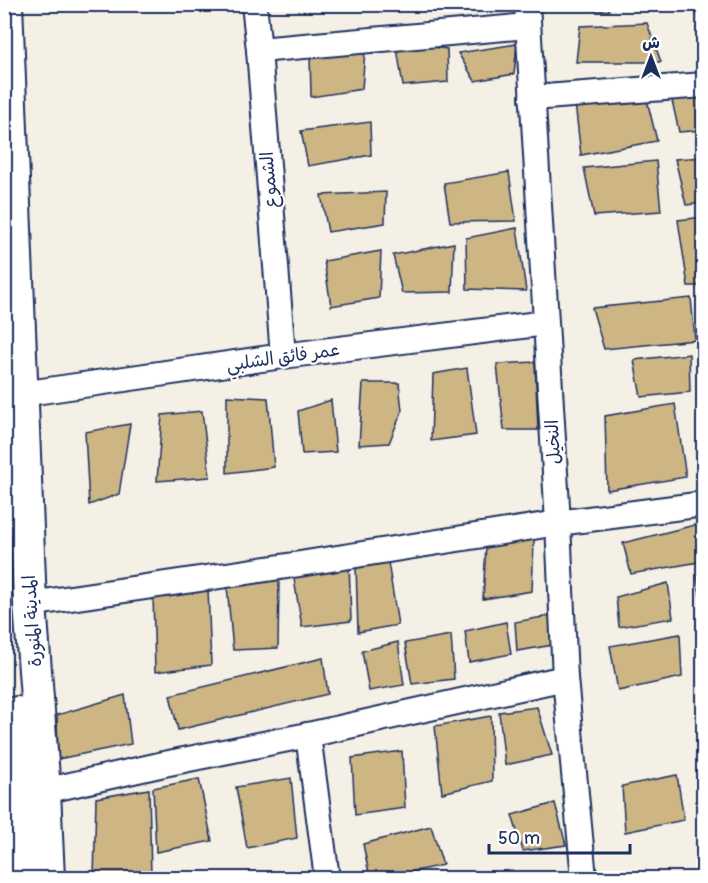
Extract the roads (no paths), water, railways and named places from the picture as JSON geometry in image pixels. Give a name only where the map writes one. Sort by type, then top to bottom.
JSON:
[{"type":"main road","name":"المدينة المنورة","points":[[6,4],[30,604],[23,796],[48,879]]},
{"type":"main road","points":[[4,442],[23,796],[25,879]]},
{"type":"street","name":"الشموع","points":[[254,4],[283,356]]},
{"type":"street","points":[[259,50],[528,15]]},
{"type":"street","name":"النخيل","points":[[528,15],[565,678],[584,879]]},
{"type":"street","points":[[532,98],[704,85]]},
{"type":"street","name":"عمر فائق الشلبي","points":[[21,394],[283,356],[546,323]]},
{"type":"street","points":[[30,604],[558,523],[704,504]]},
{"type":"street","points":[[23,796],[565,678]]},
{"type":"street","points":[[308,735],[327,879]]}]
